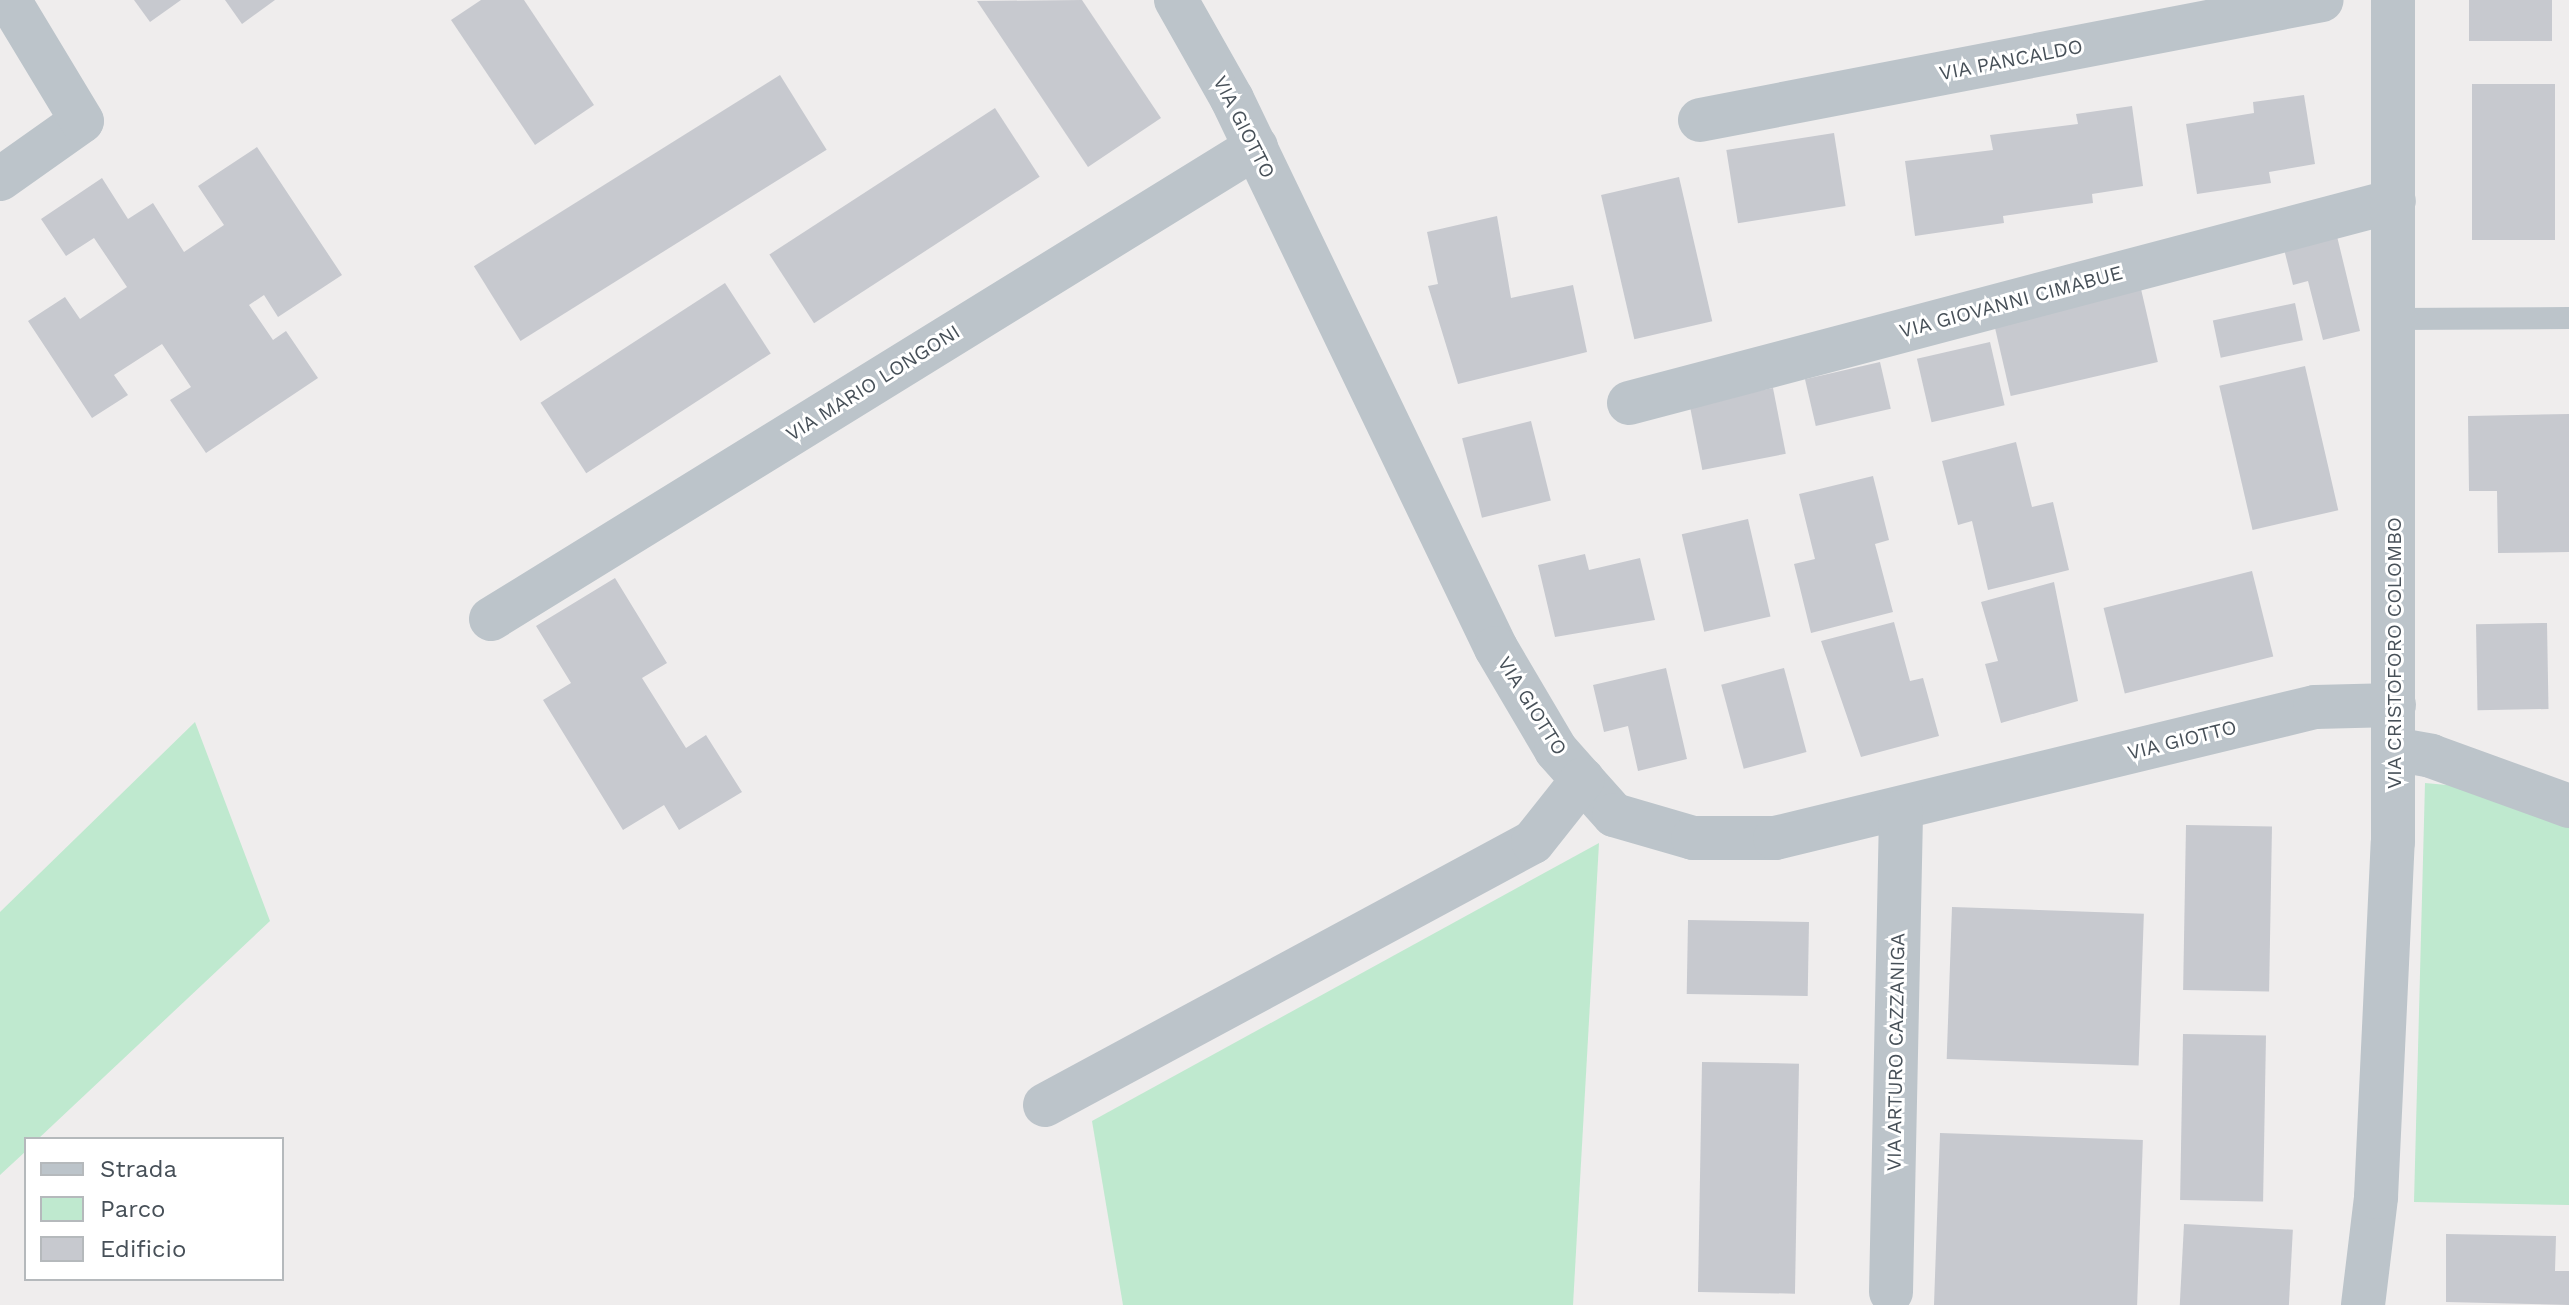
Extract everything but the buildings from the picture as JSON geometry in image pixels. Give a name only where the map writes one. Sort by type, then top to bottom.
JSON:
[{"type":"street","points":[[0,179],[82,121],[9,0]]},
{"type":"street","name":"VIA GIOTTO","points":[[1176,0],[1256,147],[1496,648],[1556,750],[1614,815],[1693,838],[1775,838],[1901,812],[2315,707],[2394,705]]},
{"type":"street","name":"VIA PANCALDO","points":[[1700,120],[2322,0]]},
{"type":"street","name":"VIA CRISTOFORO COLOMBO","points":[[2363,1305],[2376,1197],[2393,749],[2393,0]]},
{"type":"street","name":"VIA MARIO LONGONI","points":[[491,619],[1256,147]]},
{"type":"street","name":"VIA GIOVANNI CIMABUE","points":[[1629,403],[2394,201]]},
{"type":"street","points":[[2393,749],[2431,756],[2569,806]]},
{"type":"street","points":[[1045,1105],[1533,842],[1583,779]]},
{"type":"street","name":"VIA ARTURO CAZZANIGA","points":[[1891,1292],[1901,812]]},
{"type":"lane","points":[[2395,319],[2569,318]]},
{"type":"green space","points":[[195,722],[270,921],[40,1137],[24,1137],[24,1153],[0,1175],[0,912]]},
{"type":"green space","points":[[2425,783],[2458,786],[2569,823],[2569,1205],[2414,1202]]},
{"type":"green space","points":[[1599,843],[1573,1305],[1123,1305],[1092,1121]]}]
